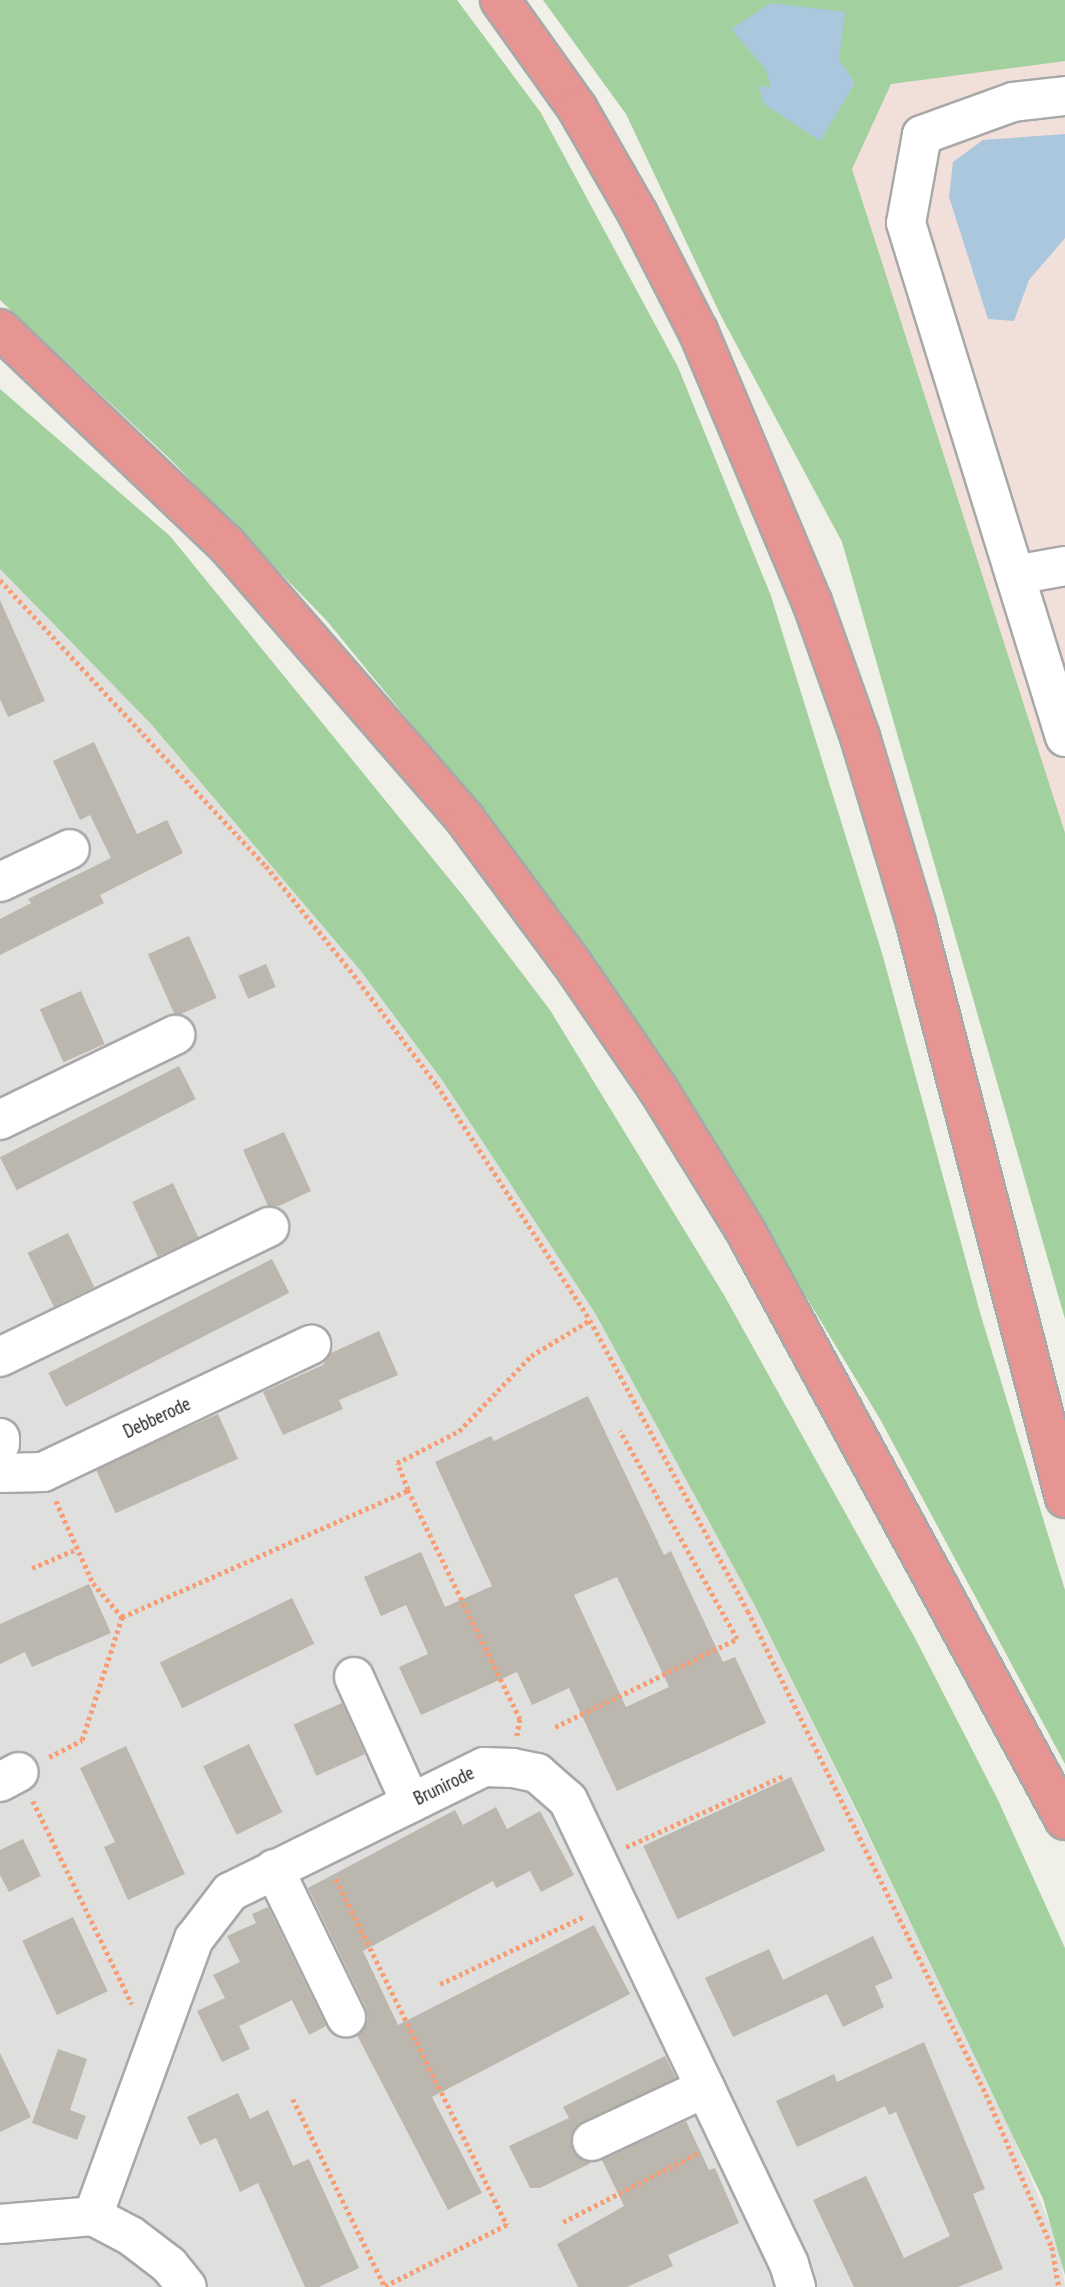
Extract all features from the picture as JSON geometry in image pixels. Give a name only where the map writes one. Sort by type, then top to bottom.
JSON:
[{"type":"highway","points":[[500,0],[577,108],[638,214],[698,331],[812,602],[860,737],[916,923],[1065,1499]]},
{"type":"highway","points":[[0,329],[227,545],[464,819],[571,962],[658,1089],[745,1230],[1065,1820]]},
{"type":"highway","points":[[1018,1310],[1065,1422]]},
{"type":"street","points":[[1065,96],[1013,102],[922,135],[906,223],[1065,737]]},
{"type":"street","points":[[1015,575],[1065,566]]},
{"type":"street","points":[[0,882],[70,849]]},
{"type":"street","points":[[0,1120],[176,1035]]},
{"type":"street","points":[[0,1357],[269,1227]]},
{"type":"street","name":"Debberode","points":[[0,1473],[43,1472],[311,1345]]},
{"type":"street","points":[[0,1438],[0,1444]]},
{"type":"street","points":[[354,1678],[411,1803]]},
{"type":"street","name":"Brunirode","points":[[93,2216],[194,1939],[230,1892],[484,1767],[513,1768],[537,1773],[568,1800],[600,1859],[789,2263],[796,2287]]},
{"type":"street","points":[[274,1869],[346,2017]]},
{"type":"street","points":[[592,2141],[705,2088]]},
{"type":"street","points":[[0,2224],[93,2216],[131,2235],[169,2265],[187,2287]]},
{"type":"path","points":[[0,580],[266,866],[354,975],[437,1085],[590,1320],[748,1611],[957,2033],[1035,2203],[1052,2247],[1059,2287]]},
{"type":"path","points":[[513,1768],[520,1719],[397,1463],[460,1431],[531,1356],[590,1320]]},
{"type":"path","points":[[555,1727],[737,1639],[620,1431]]},
{"type":"path","points":[[43,1472],[93,1583],[122,1617]]},
{"type":"path","points":[[164,2016],[134,2006],[10,1777],[82,1740],[122,1617],[408,1490]]},
{"type":"path","points":[[32,1568],[78,1549]]},
{"type":"path","points":[[600,1859],[783,1776]]},
{"type":"path","points":[[293,2099],[384,2287],[507,2225],[320,1846]]},
{"type":"path","points":[[440,1984],[619,1900]]},
{"type":"path","points":[[563,2222],[729,2138]]},
{"type":"shaded area","points":[[1065,45],[1065,1170],[805,289],[878,71]]},
{"type":"shaded area","points":[[0,569],[151,724],[360,970],[442,1080],[595,1313],[755,1606],[994,2091],[1059,2245],[1065,2287],[0,2287]]},
{"type":"green space","points":[[0,0],[457,0],[541,113],[678,367],[771,596],[882,953],[981,1316],[1065,1590],[1065,1764],[880,1419],[690,1105],[504,837],[327,621],[171,460],[0,300]]},
{"type":"green space","points":[[543,0],[1065,0],[1065,61],[891,84],[852,169],[1065,833],[1065,1319],[842,542],[721,316],[626,114]]},
{"type":"green space","points":[[0,389],[170,536],[464,897],[550,1010],[724,1295],[915,1638],[998,1800],[1065,1948],[1065,2275],[1043,2199],[862,1821],[755,1606],[595,1313],[442,1080],[360,970],[151,724],[0,569]]},
{"type":"water","points":[[771,3],[845,12],[839,60],[855,83],[820,141],[764,104],[758,86],[771,87],[765,69],[731,29]]},
{"type":"water","points":[[1065,134],[1065,238],[1029,280],[1014,321],[988,319],[949,197],[953,162],[983,140]]},
{"type":"building","points":[[0,600],[45,701],[8,717],[0,699]]},
{"type":"building","points":[[94,742],[137,834],[167,820],[183,853],[100,895],[104,903],[0,955],[0,919],[31,903],[28,899],[111,858],[90,815],[80,820],[53,761]]},
{"type":"building","points":[[189,936],[217,998],[176,1016],[148,954]]},
{"type":"building","points":[[266,964],[276,987],[248,999],[238,976]]},
{"type":"building","points":[[81,991],[105,1044],[63,1062],[40,1009]]},
{"type":"building","points":[[179,1066],[196,1099],[17,1190],[0,1157]]},
{"type":"building","points":[[284,1132],[311,1191],[279,1206],[268,1206],[243,1150]]},
{"type":"building","points":[[173,1183],[198,1237],[158,1256],[132,1202]]},
{"type":"building","points":[[68,1233],[94,1287],[54,1307],[28,1253]]},
{"type":"building","points":[[272,1259],[289,1293],[66,1407],[48,1373]]},
{"type":"building","points":[[379,1331],[398,1375],[339,1400],[343,1409],[283,1435],[263,1392],[323,1365],[331,1353]]},
{"type":"building","points":[[588,1396],[664,1555],[671,1551],[723,1662],[735,1657],[766,1723],[617,1791],[569,1688],[532,1705],[517,1672],[421,1715],[399,1667],[428,1654],[406,1605],[381,1616],[364,1577],[421,1552],[445,1607],[492,1586],[435,1462],[491,1436],[494,1441]],"holes":[[[617,1577],[669,1687],[626,1707],[574,1595]]]},
{"type":"building","points":[[218,1414],[238,1459],[116,1513],[96,1469]]},
{"type":"building","points":[[89,1584],[111,1633],[32,1667],[25,1652],[0,1664],[0,1624]]},
{"type":"building","points":[[292,1598],[314,1644],[182,1708],[160,1662]]},
{"type":"building","points":[[342,1703],[365,1754],[316,1776],[294,1725]]},
{"type":"building","points":[[249,1744],[282,1812],[236,1835],[203,1766]]},
{"type":"building","points":[[126,1746],[185,1874],[128,1900],[104,1847],[115,1842],[80,1768]]},
{"type":"building","points":[[791,1777],[825,1850],[678,1919],[643,1846]]},
{"type":"building","points":[[496,1807],[507,1829],[540,1811],[574,1875],[541,1892],[530,1871],[496,1888],[493,1881],[363,1951],[398,2025],[594,1925],[630,1994],[432,2097],[482,2193],[448,2210],[357,2035],[368,2019],[366,2008],[308,1888],[455,1810],[463,1825]]},
{"type":"building","points":[[23,1839],[41,1876],[9,1892],[0,1875],[0,1850]]},
{"type":"building","points":[[268,1907],[326,2026],[309,2035],[292,2000],[239,2026],[250,2049],[222,2062],[197,2011],[225,1998],[213,1975],[240,1962],[227,1936],[256,1923],[252,1914]]},
{"type":"building","points":[[73,1917],[108,1991],[57,2015],[22,1941]]},
{"type":"building","points":[[873,1936],[893,1978],[875,1986],[884,2007],[843,2027],[827,1994],[733,2037],[705,1978],[769,1949],[783,1980]]},
{"type":"building","points":[[924,2042],[985,2189],[973,2194],[1003,2269],[958,2287],[854,2287],[813,2200],[866,2176],[904,2258],[950,2236],[896,2112],[889,2115],[885,2106],[797,2147],[776,2101],[834,2074],[837,2082]]},
{"type":"building","points":[[58,2049],[87,2059],[70,2110],[86,2116],[77,2140],[32,2123]]},
{"type":"building","points":[[0,2053],[31,2117],[0,2132]]},
{"type":"building","points":[[665,2056],[676,2078],[575,2128],[572,2150],[591,2163],[540,2188],[530,2188],[509,2146],[569,2118],[563,2107]]},
{"type":"building","points":[[238,2093],[250,2119],[268,2110],[293,2166],[309,2159],[359,2268],[319,2287],[305,2287],[258,2183],[240,2192],[216,2138],[200,2145],[187,2117]]},
{"type":"building","points":[[686,2121],[709,2170],[715,2168],[739,2223],[668,2255],[673,2266],[627,2287],[578,2287],[557,2244],[624,2206],[602,2160]]}]
